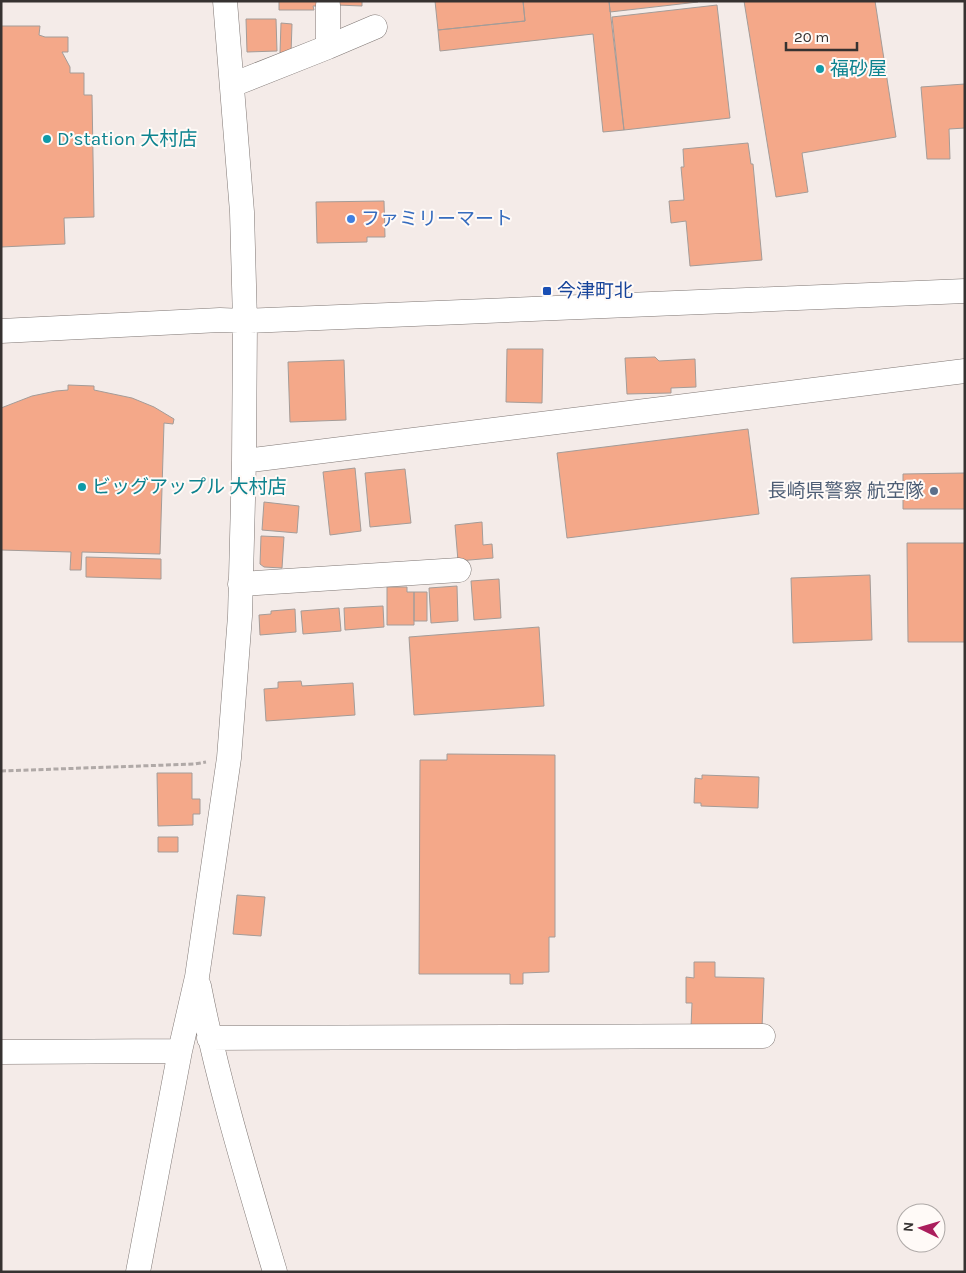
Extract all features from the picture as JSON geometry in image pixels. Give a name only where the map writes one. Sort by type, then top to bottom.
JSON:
[{"type":"street","points":[[138,1272],[180,1051],[197,977],[228,758],[240,616],[245,321],[242,212],[225,1]]},
{"type":"street","points":[[328,5],[328,47]]},
{"type":"street","points":[[232,85],[375,27]]},
{"type":"street","points":[[1,331],[220,320],[245,321],[965,291]]},
{"type":"street","points":[[244,461],[965,371]]},
{"type":"street","points":[[240,584],[459,570]]},
{"type":"street","points":[[197,977],[209,1038],[275,1272]]},
{"type":"street","points":[[209,1038],[763,1036]]},
{"type":"street","points":[[1,1052],[180,1051]]},
{"type":"path","points":[[1,771],[195,764],[228,758]]},
{"type":"building","points":[[279,1],[317,1],[317,6],[313,6],[314,10],[279,10]]},
{"type":"building","points":[[337,1],[362,1],[362,6],[337,5]]},
{"type":"building","points":[[435,1],[523,1],[525,21],[438,30]]},
{"type":"building","points":[[523,1],[609,1],[624,130],[603,132],[593,34],[440,51],[438,30],[525,21]]},
{"type":"building","points":[[609,1],[697,1],[698,2],[610,12]]},
{"type":"building","name":"福砂屋","points":[[744,1],[875,1],[896,137],[802,153],[808,192],[776,197]]},
{"type":"building","points":[[717,5],[730,118],[624,130],[612,17]]},
{"type":"building","points":[[246,19],[276,19],[277,51],[247,52]]},
{"type":"building","points":[[281,23],[292,24],[291,54],[280,53]]},
{"type":"building","name":"D’station 大村店","points":[[1,26],[40,26],[39,35],[45,37],[68,37],[68,52],[62,52],[70,67],[70,73],[84,73],[84,95],[92,95],[94,217],[64,218],[65,244],[1,247]]},
{"type":"building","points":[[965,84],[965,128],[949,129],[950,159],[927,159],[921,87]]},
{"type":"building","points":[[748,143],[751,164],[753,164],[762,260],[690,266],[686,221],[671,223],[669,201],[684,200],[681,167],[684,167],[683,149]]},
{"type":"building","name":"ファミリーマート","points":[[384,201],[385,237],[367,237],[367,242],[317,243],[316,202]]},
{"type":"building","points":[[507,349],[543,349],[542,403],[506,402]]},
{"type":"building","points":[[655,357],[659,361],[695,359],[696,387],[671,388],[671,393],[627,394],[625,358]]},
{"type":"building","points":[[344,360],[346,420],[290,422],[288,362]]},
{"type":"building","name":"ビッグアップル 大村店","points":[[68,385],[94,386],[94,390],[132,398],[154,407],[174,419],[173,424],[164,423],[160,554],[82,552],[81,570],[70,570],[71,552],[1,550],[1,408],[32,396],[68,390]]},
{"type":"building","points":[[748,429],[759,514],[567,538],[557,453]]},
{"type":"building","points":[[355,468],[361,531],[330,535],[323,472]]},
{"type":"building","points":[[405,469],[411,523],[370,527],[365,473]]},
{"type":"building","name":"長崎県警察 航空隊","points":[[965,473],[965,509],[903,509],[903,474]]},
{"type":"building","points":[[264,502],[299,506],[297,533],[262,530]]},
{"type":"building","points":[[482,522],[483,545],[492,544],[493,558],[458,561],[455,525]]},
{"type":"building","points":[[261,536],[284,537],[282,568],[264,567],[260,564]]},
{"type":"building","points":[[907,543],[965,543],[965,642],[908,642]]},
{"type":"building","points":[[86,557],[161,559],[161,579],[86,577]]},
{"type":"building","points":[[870,575],[872,640],[793,643],[791,578]]},
{"type":"building","points":[[499,579],[501,618],[474,620],[471,581]]},
{"type":"building","points":[[457,586],[458,621],[431,623],[429,588]]},
{"type":"building","points":[[387,587],[407,587],[407,592],[414,592],[414,625],[387,625]]},
{"type":"building","points":[[414,592],[427,592],[427,621],[414,621]]},
{"type":"building","points":[[383,606],[384,627],[345,630],[344,608]]},
{"type":"building","points":[[339,608],[341,631],[303,634],[301,611]]},
{"type":"building","points":[[295,609],[296,632],[260,635],[259,615],[271,614],[271,611]]},
{"type":"building","points":[[539,627],[544,706],[414,715],[409,637]]},
{"type":"building","points":[[301,681],[302,686],[353,683],[355,715],[266,721],[264,689],[278,688],[278,682]]},
{"type":"building","points":[[447,754],[555,755],[555,937],[549,937],[549,972],[523,973],[523,984],[510,984],[510,974],[419,974],[420,760],[447,760]]},
{"type":"building","points":[[157,773],[192,773],[192,799],[200,799],[200,814],[193,814],[193,825],[158,826]]},
{"type":"building","points":[[702,775],[759,777],[758,808],[701,806],[701,803],[694,803],[695,778],[702,779]]},
{"type":"building","points":[[158,837],[178,837],[178,852],[158,852]]},
{"type":"building","points":[[237,895],[265,897],[261,936],[233,934]]},
{"type":"building","points":[[694,962],[715,962],[715,977],[764,978],[762,1028],[691,1027],[692,1003],[686,1003],[686,977],[694,978]]},
{"type":"place","name":"福砂屋","points":[[820,69]]},
{"type":"place","name":"D’station 大村店","points":[[47,139]]},
{"type":"place","name":"ファミリーマート","points":[[351,219]]},
{"type":"place","name":"今津町北","points":[[547,291]]},
{"type":"place","name":"ビッグアップル 大村店","points":[[82,487]]},
{"type":"place","name":"長崎県警察 航空隊","points":[[934,491]]}]
